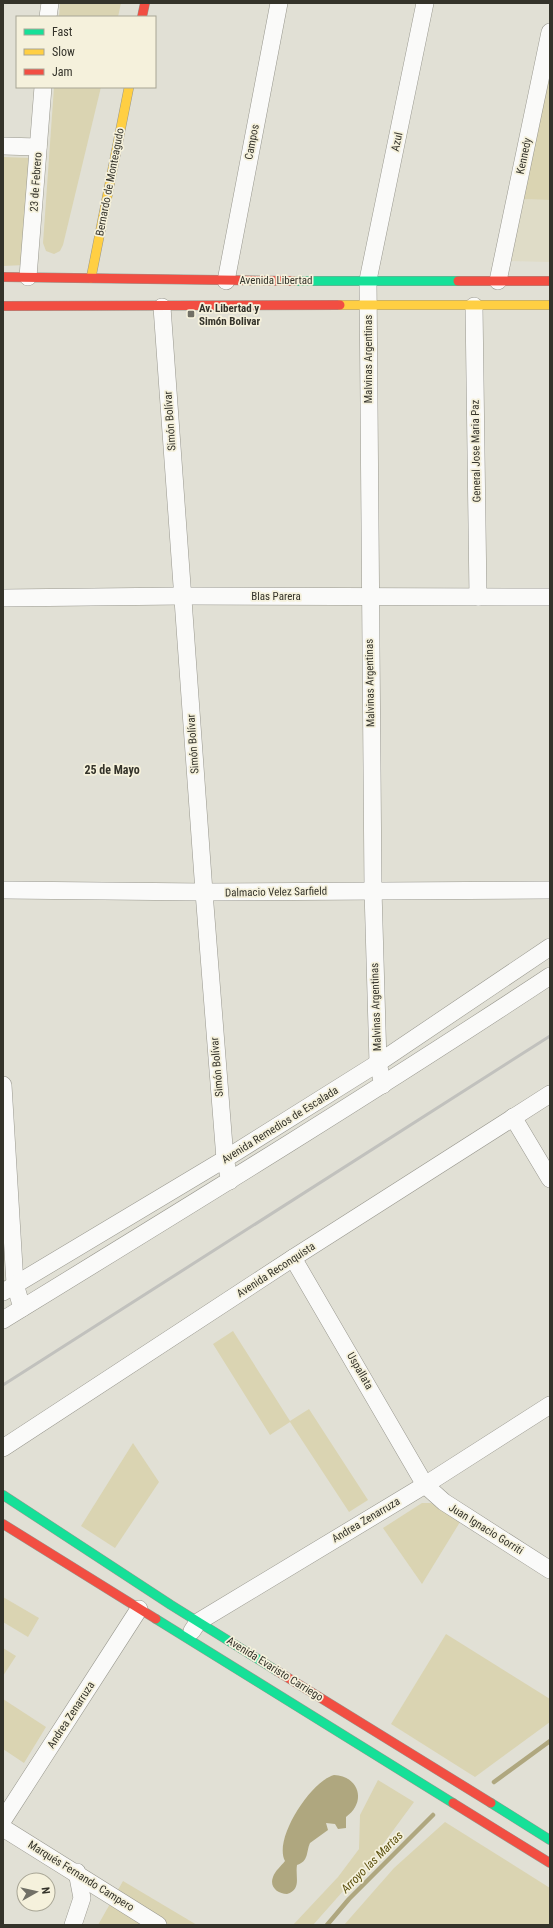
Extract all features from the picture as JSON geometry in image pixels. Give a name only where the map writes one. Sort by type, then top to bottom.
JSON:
[{"type":"street","points":[[48,16],[50,3]]},
{"type":"street","points":[[142,16],[145,3]]},
{"type":"street","name":"Campos","points":[[226,280],[279,3]]},
{"type":"street","name":"Azul","points":[[368,280],[425,3]]},
{"type":"street","name":"Kennedy","points":[[498,281],[550,32]]},
{"type":"street","name":"23 de Febrero","points":[[28,277],[43,88]]},
{"type":"street","name":"Bernardo de Monteagudo","points":[[91,278],[129,88]]},
{"type":"street","points":[[3,146],[38,147]]},
{"type":"street","name":"Avenida Libertad","points":[[3,277],[226,280],[550,281]]},
{"type":"street","name":"Malvinas Argentinas","points":[[368,280],[373,890],[378,1063],[383,1085]]},
{"type":"street","points":[[3,306],[162,307],[550,305]]},
{"type":"street","name":"General Jose Maria Paz","points":[[474,306],[478,597]]},
{"type":"street","name":"Simón Bolívar","points":[[162,307],[204,892],[225,1159],[230,1181]]},
{"type":"street","name":"Blas Parera","points":[[3,598],[182,596],[550,597]]},
{"type":"street","name":"Dalmacio Velez Sarfield","points":[[3,890],[204,892],[550,890]]},
{"type":"street","name":"Avenida Remedios de Escalada","points":[[9,1288],[225,1159],[378,1063],[550,947]]},
{"type":"street","name":"Avenida Remedios de Escalada","points":[[3,1320],[383,1085],[550,976]]},
{"type":"street","points":[[3,1085],[9,1288],[22,1308]]},
{"type":"street","name":"Avenida Reconquista","points":[[3,1448],[294,1258],[550,1094]]},
{"type":"street","points":[[512,1117],[550,1179]]},
{"type":"street","name":"Uspallata","points":[[294,1258],[425,1485]]},
{"type":"street","name":"Andrea Zenarruza","points":[[186,1639],[198,1622],[425,1485],[550,1405]]},
{"type":"street","name":"Juan Ignacio Gorriti","points":[[425,1485],[444,1502],[550,1570]]},
{"type":"street","points":[[3,1524],[10,1500]]},
{"type":"street","name":"Avenida Evaristo Carriego","points":[[10,1500],[198,1622],[550,1840]]},
{"type":"street","name":"Avenida Evaristo Carriego","points":[[3,1524],[139,1610],[550,1863]]},
{"type":"street","name":"Andrea Zenarruza","points":[[3,1820],[139,1610]]},
{"type":"street","name":"Marqués Fernando Campero","points":[[3,1828],[77,1872],[158,1925]]},
{"type":"street","points":[[73,1925],[82,1898],[77,1872]]},
{"type":"shaded area","points":[[60,3],[121,3],[118,16],[59,16]]},
{"type":"shaded area","points":[[550,62],[550,200],[522,199]]},
{"type":"shaded area","points":[[54,88],[101,88],[63,245],[60,251],[54,254],[46,251],[43,243]]},
{"type":"shaded area","points":[[3,157],[31,158],[25,265],[3,266]]},
{"type":"shaded area","points":[[522,199],[550,200],[550,262],[509,261]]},
{"type":"shaded area","points":[[233,1331],[290,1421],[309,1409],[368,1500],[349,1512],[290,1422],[270,1435],[213,1344]]},
{"type":"shaded area","points":[[133,1443],[159,1482],[115,1548],[81,1526]]},
{"type":"shaded area","points":[[422,1503],[431,1503],[460,1522],[422,1584],[383,1528]]},
{"type":"shaded area","points":[[3,1597],[39,1618],[28,1637],[3,1622]]},
{"type":"shaded area","points":[[446,1634],[550,1699],[550,1722],[475,1777],[391,1724]]},
{"type":"shaded area","points":[[3,1648],[16,1656],[3,1676]]},
{"type":"shaded area","points":[[3,1699],[46,1727],[24,1763],[3,1749]]},
{"type":"shaded area","points":[[334,1775],[343,1776],[349,1780],[357,1791],[358,1797],[356,1804],[353,1811],[346,1817],[346,1828],[338,1829],[335,1824],[326,1823],[328,1830],[310,1843],[304,1861],[297,1865],[297,1882],[295,1889],[287,1894],[280,1893],[273,1887],[272,1881],[275,1873],[285,1861],[283,1851],[284,1839],[289,1826],[305,1799],[315,1788]]},
{"type":"shaded area","points":[[378,1780],[414,1802],[375,1855],[313,1925],[293,1925],[338,1877],[359,1849],[360,1815]]},
{"type":"shaded area","points":[[445,1822],[550,1888],[550,1925],[344,1925],[394,1868]]},
{"type":"shaded area","points":[[123,1881],[197,1925],[98,1925]]},
{"type":"waterway","name":"Arroyo las Martas","points":[[494,1782],[550,1741]]},
{"type":"waterway","name":"Arroyo las Martas","points":[[327,1925],[349,1899],[433,1815]]},
{"type":"railway","points":[[3,1385],[550,1036]]},
{"type":"traffic: fast","points":[[295,281],[458,281]]},
{"type":"traffic: fast","points":[[3,1495],[171,1605],[277,1671]]},
{"type":"traffic: fast","points":[[156,1619],[453,1803]]},
{"type":"traffic: fast","points":[[491,1803],[550,1840]]},
{"type":"traffic: slow","points":[[91,278],[129,88]]},
{"type":"traffic: slow","points":[[340,305],[550,305]]},
{"type":"traffic: jam","points":[[142,16],[145,3]]},
{"type":"traffic: jam","points":[[3,277],[295,281]]},
{"type":"traffic: jam","points":[[458,281],[550,281]]},
{"type":"traffic: jam","points":[[3,306],[340,305]]},
{"type":"traffic: jam","points":[[3,1524],[156,1619]]},
{"type":"traffic: jam","points":[[277,1671],[491,1803]]},
{"type":"traffic: jam","points":[[453,1803],[550,1863]]},
{"type":"place","name":"Av. Libertad y Simón Bolivar","points":[[191,314]]},
{"type":"district","name":"25 de Mayo","points":[[112,770]]}]
